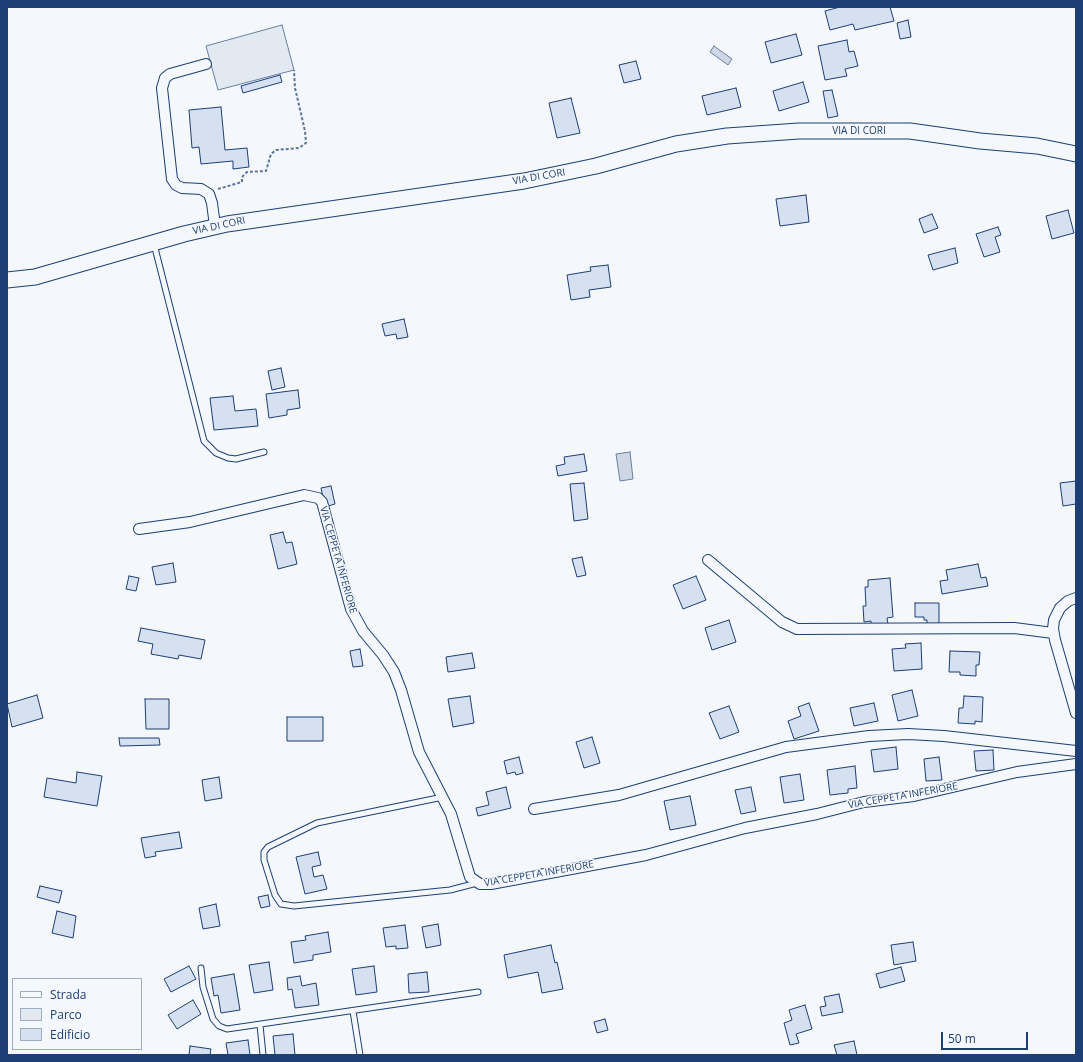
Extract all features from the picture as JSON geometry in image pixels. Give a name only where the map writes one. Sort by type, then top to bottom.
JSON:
[{"type":"main road","name":"VIA DI CORI","points":[[7,280],[35,277],[215,226],[517,182],[571,172],[676,144],[752,134],[803,131],[910,131],[980,141],[1033,145],[1076,154]]},
{"type":"street","points":[[206,64],[170,74],[165,78],[162,88],[173,181],[182,188],[201,189],[207,192],[211,200],[215,226]]},
{"type":"street","name":"VIA CEPPETA INFERIORE","points":[[139,529],[190,522],[304,495],[315,497],[320,500],[325,508],[351,609],[363,631],[386,658],[394,672],[401,690],[417,747],[443,797],[454,822],[470,875],[477,883],[491,884],[646,855],[745,828],[817,814],[864,802],[914,796],[1017,772],[1076,764]]},
{"type":"street","points":[[708,560],[782,622],[797,629],[1014,628],[1053,633]]},
{"type":"street","points":[[1076,598],[1068,601],[1058,611],[1054,620],[1053,633],[1076,713]]},
{"type":"street","points":[[534,809],[619,795],[772,750],[824,741],[878,735],[920,734],[1072,750],[1076,741]]},
{"type":"lane","points":[[153,243],[204,441],[216,453],[228,458],[236,458],[264,452]]},
{"type":"lane","points":[[443,797],[317,823],[268,847],[264,852],[264,860],[275,896],[281,904],[294,906],[450,890],[477,883]]},
{"type":"lane","points":[[202,968],[206,998],[216,1023],[227,1029],[478,992]]},
{"type":"lane","points":[[353,1011],[360,1055]]},
{"type":"lane","points":[[260,1025],[263,1055]]},
{"type":"path","points":[[207,192],[242,182],[242,177],[247,172],[258,173],[266,171],[271,154],[276,150],[299,148],[306,143],[305,131],[295,88],[294,70]]},
{"type":"green space","points":[[282,25],[294,70],[218,90],[206,46]]},
{"type":"shaded area","points":[[714,46],[732,59],[728,65],[710,52]]},
{"type":"shaded area","points":[[630,452],[633,479],[620,481],[616,454]]},
{"type":"building","points":[[840,7],[890,7],[894,21],[855,30],[853,24],[830,30],[825,11]]},
{"type":"building","points":[[908,20],[911,37],[900,39],[897,23]]},
{"type":"building","points":[[796,34],[802,55],[771,63],[765,42]]},
{"type":"building","points":[[847,40],[849,52],[854,51],[858,66],[845,69],[847,76],[825,80],[818,46]]},
{"type":"building","points":[[636,61],[641,79],[624,83],[619,65]]},
{"type":"building","points":[[280,75],[282,82],[243,93],[241,86]]},
{"type":"building","points":[[803,82],[809,102],[779,111],[773,91]]},
{"type":"building","points":[[736,88],[741,107],[707,115],[702,96]]},
{"type":"building","points":[[832,90],[838,116],[828,118],[823,91]]},
{"type":"building","points":[[571,98],[580,133],[557,138],[549,103]]},
{"type":"building","points":[[221,107],[225,150],[247,148],[249,167],[233,169],[233,161],[201,164],[199,147],[192,148],[189,110]]},
{"type":"building","points":[[806,195],[809,222],[780,226],[776,199]]},
{"type":"building","points":[[1068,210],[1074,233],[1052,239],[1046,216]]},
{"type":"building","points":[[932,214],[938,228],[924,233],[919,219]]},
{"type":"building","points":[[998,227],[1001,235],[995,237],[1000,252],[984,257],[976,234]]},
{"type":"building","points":[[955,248],[958,263],[933,270],[928,255]]},
{"type":"building","points":[[608,265],[611,287],[589,290],[590,297],[571,300],[567,275],[591,271],[590,267]]},
{"type":"building","points":[[404,319],[408,337],[397,339],[396,334],[385,336],[382,324]]},
{"type":"building","points":[[281,368],[285,387],[272,390],[268,371]]},
{"type":"building","points":[[298,390],[300,408],[287,410],[287,415],[269,418],[266,394]]},
{"type":"building","points":[[233,396],[235,411],[256,409],[258,426],[214,430],[210,398]]},
{"type":"building","points":[[584,454],[587,471],[558,476],[556,466],[565,464],[564,457]]},
{"type":"building","points":[[1076,481],[1076,504],[1063,506],[1060,483]]},
{"type":"building","points":[[584,483],[588,519],[574,521],[570,484]]},
{"type":"building","points":[[331,486],[335,504],[325,507],[321,488]]},
{"type":"building","points":[[283,532],[286,543],[292,542],[297,564],[278,569],[270,535]]},
{"type":"building","points":[[582,557],[586,575],[577,577],[572,559]]},
{"type":"building","points":[[173,563],[176,582],[156,585],[152,567]]},
{"type":"building","points":[[978,564],[981,578],[986,577],[988,586],[942,594],[940,581],[948,580],[946,570]]},
{"type":"building","points":[[129,576],[139,578],[136,591],[126,589]]},
{"type":"building","points":[[696,576],[706,600],[683,609],[673,585]]},
{"type":"building","points":[[890,578],[893,617],[887,618],[888,624],[871,625],[871,621],[864,622],[863,606],[866,606],[865,587],[868,587],[868,580]]},
{"type":"building","points":[[915,603],[939,603],[939,626],[927,626],[927,620],[924,620],[924,617],[915,617]]},
{"type":"building","points":[[729,620],[736,642],[712,650],[705,628]]},
{"type":"building","points":[[141,628],[205,640],[201,659],[179,655],[178,659],[151,654],[153,644],[138,641]]},
{"type":"building","points":[[921,643],[922,669],[894,671],[892,649],[906,648],[905,644]]},
{"type":"building","points":[[360,649],[363,666],[353,667],[350,651]]},
{"type":"building","points":[[950,651],[980,652],[979,665],[976,665],[976,676],[960,675],[960,672],[949,672]]},
{"type":"building","points":[[472,653],[475,668],[448,672],[446,657]]},
{"type":"building","points":[[912,690],[918,716],[898,721],[892,695]]},
{"type":"building","points":[[37,695],[43,718],[12,727],[7,704]]},
{"type":"building","points":[[470,696],[474,723],[453,727],[448,699]]},
{"type":"building","points":[[964,696],[983,697],[982,722],[975,721],[975,724],[958,723],[959,708],[963,708]]},
{"type":"building","points":[[145,699],[169,699],[169,729],[146,729]]},
{"type":"building","points":[[809,703],[819,731],[794,739],[788,721],[801,716],[798,707]]},
{"type":"building","points":[[874,703],[878,721],[854,726],[850,708]]},
{"type":"building","points":[[729,706],[739,732],[720,739],[709,713]]},
{"type":"building","points":[[287,717],[323,717],[323,741],[287,741]]},
{"type":"building","points":[[592,737],[600,763],[584,768],[576,742]]},
{"type":"building","points":[[119,738],[159,738],[160,745],[120,746]]},
{"type":"building","points":[[896,747],[898,769],[874,772],[871,750]]},
{"type":"building","points":[[993,750],[994,770],[976,771],[974,751]]},
{"type":"building","points":[[519,757],[523,773],[516,775],[515,772],[507,774],[504,761]]},
{"type":"building","points":[[939,757],[942,780],[926,781],[924,759]]},
{"type":"building","points":[[855,766],[857,788],[848,789],[848,793],[830,795],[827,770]]},
{"type":"building","points":[[77,772],[102,776],[97,806],[44,797],[47,778],[76,783]]},
{"type":"building","points":[[800,774],[804,800],[784,803],[780,777]]},
{"type":"building","points":[[219,777],[222,798],[205,801],[202,780]]},
{"type":"building","points":[[506,787],[511,808],[478,816],[476,808],[489,805],[486,792]]},
{"type":"building","points":[[751,787],[756,811],[741,814],[735,790]]},
{"type":"building","points":[[690,796],[696,825],[670,830],[664,801]]},
{"type":"building","points":[[179,832],[182,848],[155,852],[156,856],[145,858],[141,838]]},
{"type":"building","points":[[318,852],[321,865],[312,867],[314,877],[323,875],[327,889],[305,894],[296,857]]},
{"type":"building","points":[[40,886],[62,891],[59,903],[37,897]]},
{"type":"building","points":[[268,895],[270,906],[261,908],[258,897]]},
{"type":"building","points":[[216,904],[220,926],[203,929],[199,908]]},
{"type":"building","points":[[57,911],[76,916],[73,938],[52,933]]},
{"type":"building","points":[[438,924],[441,945],[426,948],[422,927]]},
{"type":"building","points":[[405,925],[408,948],[396,949],[396,946],[386,947],[383,928]]},
{"type":"building","points":[[328,932],[331,952],[313,955],[313,960],[294,963],[291,942],[306,940],[305,936]]},
{"type":"building","points":[[913,942],[916,961],[894,965],[891,945]]},
{"type":"building","points":[[551,945],[555,963],[557,962],[563,989],[542,993],[538,972],[508,978],[504,955]]},
{"type":"building","points":[[269,962],[273,990],[254,993],[249,965]]},
{"type":"building","points":[[189,966],[196,979],[171,992],[164,979]]},
{"type":"building","points":[[374,966],[377,992],[356,995],[352,969]]},
{"type":"building","points":[[901,967],[905,981],[880,988],[876,974]]},
{"type":"building","points":[[427,972],[429,992],[409,993],[408,974]]},
{"type":"building","points":[[234,974],[240,1010],[221,1013],[218,995],[214,996],[211,978]]},
{"type":"building","points":[[300,976],[302,986],[316,983],[319,1005],[295,1008],[292,989],[288,990],[287,978]]},
{"type":"building","points":[[839,994],[843,1012],[822,1016],[820,1007],[826,1006],[824,997]]},
{"type":"building","points":[[193,1000],[201,1014],[177,1029],[168,1015]]},
{"type":"building","points":[[805,1005],[812,1029],[796,1034],[799,1043],[790,1045],[784,1023],[792,1020],[789,1010]]},
{"type":"building","points":[[605,1019],[608,1030],[597,1033],[594,1022]]},
{"type":"building","points":[[293,1034],[295,1055],[275,1055],[273,1036]]},
{"type":"building","points":[[248,1040],[250,1055],[228,1055],[226,1043]]},
{"type":"building","points":[[854,1041],[857,1055],[837,1055],[834,1045]]},
{"type":"building","points":[[190,1046],[211,1049],[210,1055],[189,1055]]}]
